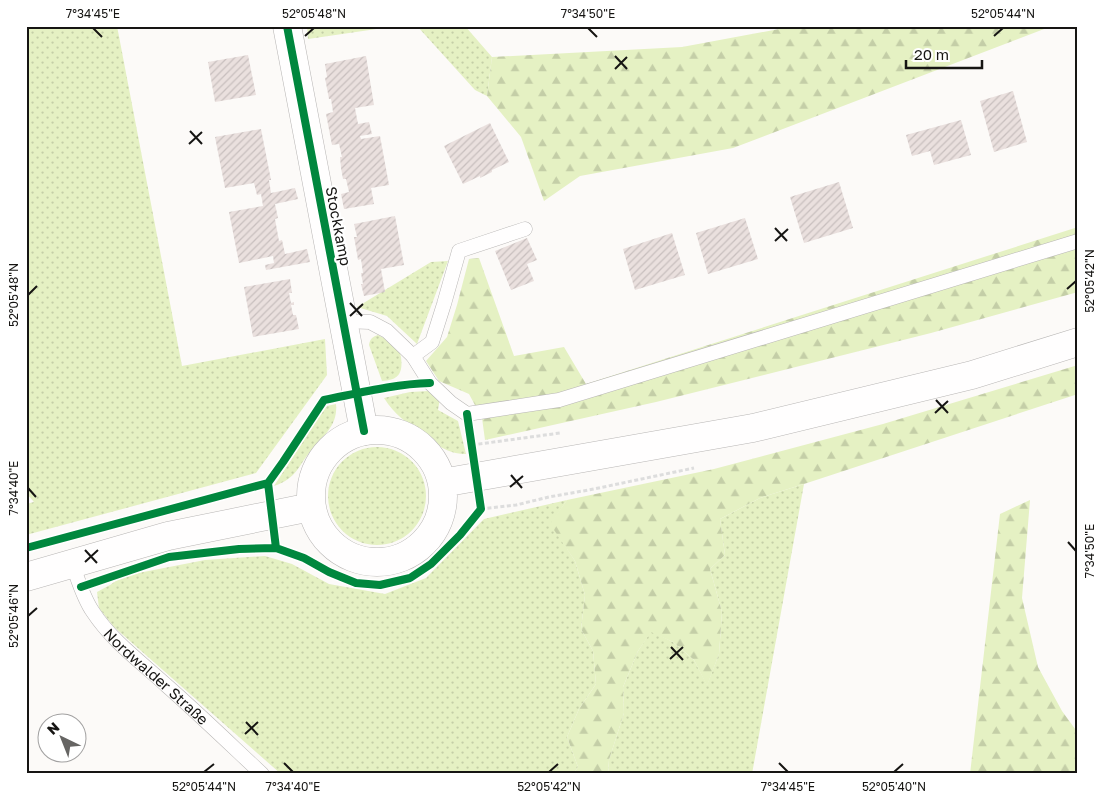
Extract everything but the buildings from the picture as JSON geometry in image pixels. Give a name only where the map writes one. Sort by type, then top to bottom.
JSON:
[{"type":"main road","name":"Stockkamp","points":[[287,26],[364,431]]},
{"type":"main road","points":[[442,483],[753,428],[972,375],[1078,342]]},
{"type":"main road","points":[[385,430],[404,436],[422,447],[434,463],[442,483],[442,504],[436,524],[425,541],[408,554],[388,561],[367,561],[347,555],[330,543],[318,527],[311,507],[311,486],[317,467],[328,450],[345,438],[364,431],[385,430]]},
{"type":"main road","points":[[26,577],[168,536],[311,507]]},
{"type":"lane","points":[[413,356],[432,342],[459,251],[525,230]]},
{"type":"lane","points":[[343,321],[370,322],[387,331],[413,356],[430,383],[450,403],[467,414],[559,400],[1078,241]]},
{"type":"lane","name":"Nordwalder Straße","points":[[72,563],[91,610],[108,631],[262,774]]},
{"type":"path","points":[[479,513],[695,468]]},
{"type":"green space","points":[[26,26],[117,26],[182,366],[325,339],[327,375],[256,473],[26,535],[26,504],[34,502],[26,493]]},
{"type":"green space","points":[[307,26],[397,26],[308,39]]},
{"type":"green space","points":[[417,26],[465,26],[492,57],[487,96],[475,90]]},
{"type":"green space","points":[[795,26],[1052,26],[733,148],[580,176],[544,201],[521,137],[487,96],[492,57],[682,47]]},
{"type":"green space","points":[[1078,227],[1078,292],[931,333],[656,402],[485,440],[482,418],[469,394],[439,381],[426,361],[447,337],[469,259],[479,258],[514,356],[564,347],[586,384]]},
{"type":"green space","points":[[448,261],[417,344],[387,316],[357,307],[431,262]]},
{"type":"green space","points":[[378,335],[394,344],[399,350],[401,357],[399,375],[382,381],[369,345],[372,338]]},
{"type":"green space","points":[[1078,365],[1078,394],[760,498],[720,519],[725,555],[710,569],[722,612],[719,654],[707,686],[694,660],[673,642],[651,632],[638,651],[623,687],[624,713],[609,760],[608,774],[573,774],[578,767],[567,737],[579,709],[596,684],[593,651],[581,629],[585,595],[575,561],[550,524],[567,500],[714,469],[883,424]]},
{"type":"green space","points":[[429,391],[440,398],[438,410],[458,421],[466,454],[447,450],[437,444],[410,425],[392,409],[384,398],[410,392]]},
{"type":"green space","points":[[336,404],[333,423],[326,434],[293,475],[274,486],[327,406]]},
{"type":"green space","points":[[367,447],[387,447],[396,450],[412,461],[423,477],[426,486],[426,506],[423,515],[412,531],[396,542],[387,545],[367,545],[350,537],[336,523],[328,506],[328,486],[336,469],[350,455]]},
{"type":"green space","points":[[804,484],[752,774],[608,774],[609,760],[624,713],[623,687],[638,651],[651,631],[673,642],[694,660],[707,685],[719,654],[722,612],[710,569],[725,555],[720,519],[760,498]]},
{"type":"green space","points":[[567,500],[551,524],[575,561],[585,595],[581,629],[593,651],[596,684],[579,709],[567,737],[578,767],[573,774],[281,774],[114,627],[99,608],[97,592],[123,576],[205,560],[265,556],[292,564],[329,584],[385,594],[426,578],[484,519]]},
{"type":"green space","points":[[1030,500],[1022,598],[1038,667],[1062,711],[1078,733],[1078,774],[970,774],[1000,514]]},
{"type":"cycle path","points":[[287,26],[364,431]]},
{"type":"cycle path","points":[[26,548],[268,483],[324,400],[390,387],[430,383]]},
{"type":"cycle path","points":[[81,587],[169,557],[239,549],[276,548],[304,558],[329,572],[356,583],[380,585],[410,578],[431,564],[460,535],[481,509],[467,414]]},
{"type":"cycle path","points":[[268,483],[276,548]]}]
